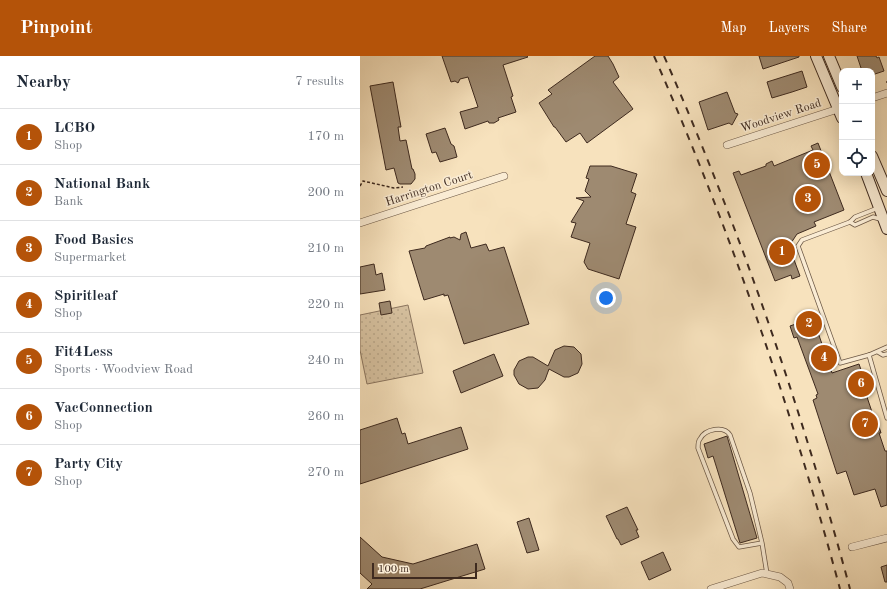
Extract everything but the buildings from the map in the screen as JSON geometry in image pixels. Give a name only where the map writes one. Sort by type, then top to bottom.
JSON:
[{"type":"main road","points":[[816,56],[839,108]]},
{"type":"main road","points":[[829,56],[839,80]]},
{"type":"main road","points":[[875,163],[887,191]]},
{"type":"main road","points":[[867,176],[885,218]]},
{"type":"street","points":[[875,97],[887,93]]},
{"type":"street","name":"Woodview Road","points":[[727,145],[839,113]]},
{"type":"street","name":"Harrington Court","points":[[360,223],[504,176]]},
{"type":"street","points":[[852,547],[887,538]]},
{"type":"street","points":[[711,589],[762,573],[780,577],[788,583],[790,589]]},
{"type":"lane","points":[[885,218],[855,217],[850,222],[802,240],[798,246],[840,363],[868,356],[887,347]]},
{"type":"lane","points":[[850,222],[855,225],[873,217],[879,219],[885,218]]},
{"type":"lane","points":[[878,352],[883,355],[887,354]]},
{"type":"lane","points":[[868,356],[887,418]]},
{"type":"lane","points":[[762,543],[739,547],[733,539],[698,448],[700,439],[704,434],[711,431],[723,430],[728,432],[730,435],[750,493],[762,543],[767,574]]},
{"type":"path","points":[[360,181],[394,188],[403,187]]},
{"type":"path","points":[[360,186],[363,182]]},
{"type":"shaded area","points":[[408,305],[423,373],[367,384],[360,350],[360,315]]},
{"type":"railway","points":[[654,56],[708,187],[757,319],[801,453],[840,589]]},
{"type":"railway","points":[[664,56],[718,187],[767,319],[811,453],[850,589]]},
{"type":"place","name":"Fit4Less","points":[[817,165]]},
{"type":"place","name":"Food Basics","points":[[808,199]]},
{"type":"place","name":"LCBO","points":[[782,252]]},
{"type":"place","name":"National Bank","points":[[809,324]]},
{"type":"place","name":"Spiritleaf","points":[[824,358]]},
{"type":"place","name":"VacConnection","points":[[861,384]]},
{"type":"place","name":"Party City","points":[[865,424]]}]
